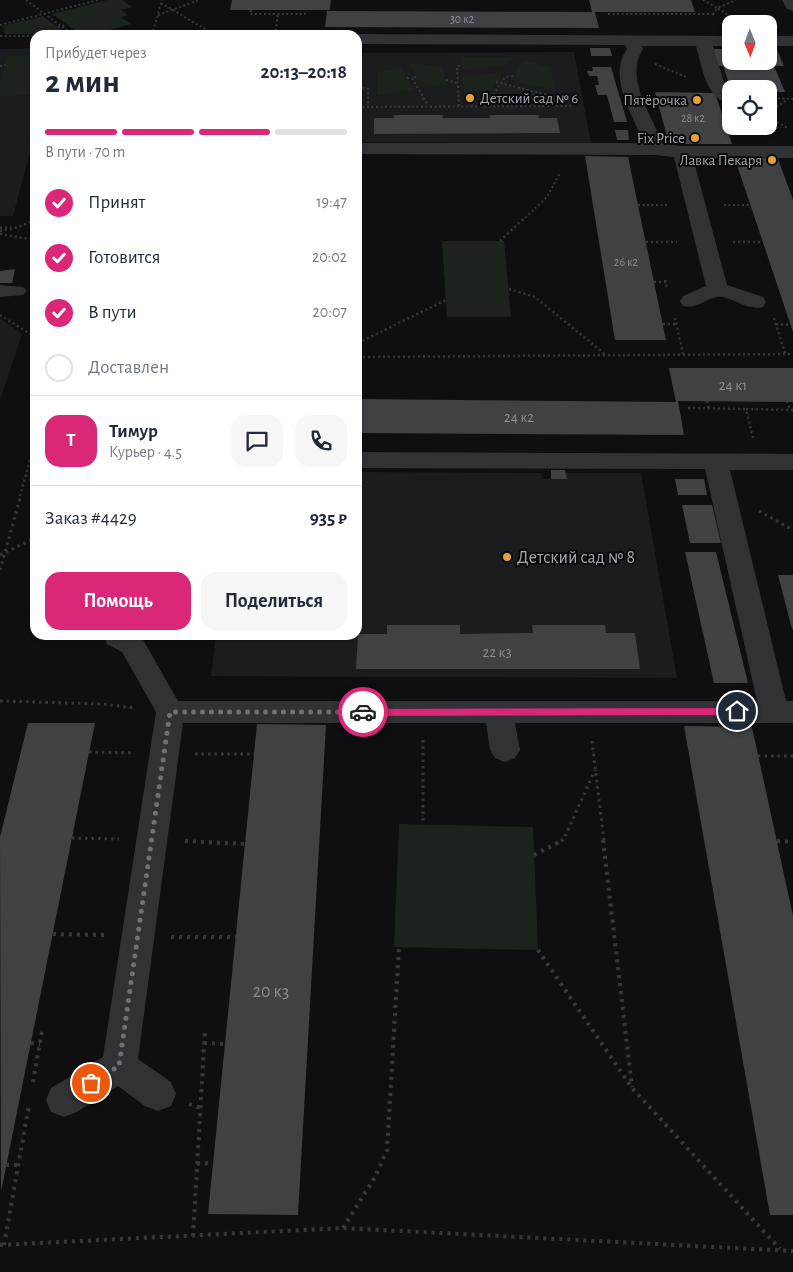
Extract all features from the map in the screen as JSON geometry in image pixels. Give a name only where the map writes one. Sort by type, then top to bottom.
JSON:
[{"type":"street","points":[[790,0],[793,6]]},
{"type":"street","points":[[362,39],[631,47],[722,41]]},
{"type":"street","points":[[703,41],[722,87]]},
{"type":"street","points":[[778,41],[793,41]]},
{"type":"street","points":[[631,47],[627,66],[638,108],[656,149]]},
{"type":"street","points":[[474,148],[474,168]]},
{"type":"street","points":[[362,150],[474,148],[793,152]]},
{"type":"street","points":[[682,152],[717,289]]},
{"type":"street","points":[[691,301],[717,289],[755,302]]},
{"type":"street","points":[[362,460],[793,462]]},
{"type":"street","points":[[170,712],[784,711],[716,463]]},
{"type":"street","points":[[119,1066],[170,712],[132,645],[123,640]]},
{"type":"street","points":[[499,712],[505,750]]},
{"type":"street","points":[[119,1066],[158,1094]]},
{"type":"street","points":[[64,1100],[119,1066]]},
{"type":"path","points":[[27,0],[67,30]]},
{"type":"path","points":[[0,25],[98,0]]},
{"type":"path","points":[[158,15],[199,0]]},
{"type":"path","points":[[703,0],[717,8],[736,0]]},
{"type":"path","points":[[154,30],[162,2],[208,30]]},
{"type":"path","points":[[251,10],[250,14],[306,14],[306,10]]},
{"type":"path","points":[[276,30],[278,14]]},
{"type":"path","points":[[608,14],[713,14]]},
{"type":"path","points":[[58,27],[67,25]]},
{"type":"path","points":[[0,36],[30,36]]},
{"type":"path","points":[[631,47],[707,86],[722,91]]},
{"type":"path","points":[[0,66],[6,65]]},
{"type":"path","points":[[459,106],[457,67],[461,65]]},
{"type":"path","points":[[486,106],[505,76],[513,76]]},
{"type":"path","points":[[407,78],[416,77]]},
{"type":"path","points":[[412,78],[428,106]]},
{"type":"path","points":[[446,80],[458,84],[463,83]]},
{"type":"path","points":[[496,82],[560,98],[562,106]]},
{"type":"path","points":[[362,88],[368,89],[368,106]]},
{"type":"path","points":[[777,98],[793,98]]},
{"type":"path","points":[[777,107],[788,99]]},
{"type":"path","points":[[362,106],[571,106]]},
{"type":"path","points":[[777,122],[793,130]]},
{"type":"path","points":[[500,241],[547,197],[574,149]]},
{"type":"path","points":[[0,233],[30,222]]},
{"type":"path","points":[[0,228],[19,227]]},
{"type":"path","points":[[0,233],[30,239]]},
{"type":"path","points":[[654,282],[666,282]]},
{"type":"path","points":[[509,290],[535,297],[606,355]]},
{"type":"path","points":[[362,341],[446,300]]},
{"type":"path","points":[[0,315],[30,334]]},
{"type":"path","points":[[663,324],[676,324]]},
{"type":"path","points":[[776,324],[790,325]]},
{"type":"path","points":[[362,357],[793,354]]},
{"type":"path","points":[[707,401],[709,409]]},
{"type":"path","points":[[787,402],[792,410]]},
{"type":"path","points":[[688,408],[792,410]]},
{"type":"path","points":[[746,409],[760,462]]},
{"type":"path","points":[[0,570],[30,457]]},
{"type":"path","points":[[26,475],[30,480]]},
{"type":"path","points":[[0,556],[30,540]]},
{"type":"path","points":[[0,701],[102,704],[170,712]]},
{"type":"path","points":[[423,712],[423,824]]},
{"type":"path","points":[[589,712],[632,1088]]},
{"type":"path","points":[[758,756],[793,756]]},
{"type":"path","points":[[534,855],[564,839],[596,768]]},
{"type":"path","points":[[777,841],[793,842]]},
{"type":"path","points":[[343,1228],[375,1177],[387,1150],[399,947]]},
{"type":"path","points":[[538,950],[632,1088],[781,1250]]},
{"type":"path","points":[[193,1236],[205,1030]]},
{"type":"path","points":[[32,1090],[42,1031]]},
{"type":"path","points":[[31,1043],[40,1045]]},
{"type":"path","points":[[204,1043],[225,1044]]},
{"type":"path","points":[[30,1098],[2,1245],[343,1228],[793,1250]]},
{"type":"path","points":[[197,1164],[213,1163]]},
{"type":"path","points":[[6,1165],[18,1165]]},
{"type":"shaded area","points":[[107,0],[122,0],[132,7],[121,10],[128,15],[121,17],[131,24],[109,30],[74,30],[52,14]]},
{"type":"shaded area","points":[[43,16],[62,30],[30,30],[30,34],[5,34],[2,26]]},
{"type":"shaded area","points":[[30,48],[30,152],[13,216],[0,216],[0,49]]},
{"type":"shaded area","name":"Детский сад № 6","points":[[574,52],[591,143],[362,142],[362,53]]},
{"type":"shaded area","points":[[30,55],[30,95],[0,96],[0,82],[8,56]]},
{"type":"shaded area","points":[[463,57],[513,58],[505,66],[464,70],[462,69],[461,59]]},
{"type":"shaded area","points":[[522,62],[551,67],[555,90],[511,81]]},
{"type":"shaded area","points":[[409,64],[443,67],[447,87],[419,82]]},
{"type":"shaded area","points":[[401,68],[414,90],[377,95],[377,73]]},
{"type":"shaded area","points":[[502,73],[491,90],[464,94],[462,77]]},
{"type":"shaded area","points":[[502,85],[558,98],[559,103],[490,103]]},
{"type":"shaded area","points":[[442,241],[504,241],[511,317],[447,317]]},
{"type":"shaded area","points":[[0,318],[22,334],[0,400]]},
{"type":"shaded area","name":"Детский сад № 8","points":[[362,472],[541,473],[542,479],[566,479],[566,473],[641,473],[677,678],[211,676],[215,640],[362,640]]},
{"type":"shaded area","points":[[399,824],[533,827],[538,950],[394,947]]},
{"type":"building","points":[[232,0],[331,0],[330,10],[230,10]]},
{"type":"building","points":[[589,0],[691,0],[695,12],[595,12],[599,28],[325,27],[327,11],[592,12]]},
{"type":"building","points":[[590,48],[610,48],[612,56],[591,56]]},
{"type":"building","points":[[710,49],[722,49],[722,66],[716,66]]},
{"type":"building","points":[[778,52],[784,66],[778,66]]},
{"type":"building","points":[[592,67],[611,67],[627,122],[614,122],[607,95],[598,95],[595,85],[599,85],[597,76],[589,76],[587,71],[593,71]]},
{"type":"building","points":[[724,70],[776,70],[785,92],[777,92],[777,80],[728,80]]},
{"type":"building","points":[[655,92],[715,93],[722,114],[722,135],[729,135],[732,144],[669,144]]},
{"type":"building","points":[[394,115],[490,118],[490,115],[538,115],[539,118],[557,118],[560,133],[374,134],[374,118],[394,118]]},
{"type":"building","points":[[615,130],[628,130],[629,140],[617,140]]},
{"type":"building","points":[[585,156],[628,157],[666,340],[615,340]]},
{"type":"building","points":[[734,156],[777,156],[793,200],[793,332]]},
{"type":"building","points":[[15,269],[12,283],[0,283],[0,271]]},
{"type":"building","points":[[669,368],[793,368],[793,402],[678,401],[684,435],[362,433],[362,399],[676,402]]},
{"type":"building","points":[[551,470],[565,470],[567,479],[551,479]]},
{"type":"building","points":[[675,479],[704,479],[707,495],[678,495]]},
{"type":"building","points":[[682,505],[712,505],[721,543],[690,543]]},
{"type":"building","points":[[685,552],[716,552],[748,683],[714,683]]},
{"type":"building","points":[[778,575],[793,575],[793,629],[792,629]]},
{"type":"building","points":[[387,625],[460,625],[460,634],[533,633],[532,625],[605,625],[606,633],[635,633],[640,669],[356,669],[358,640],[362,640],[362,634],[387,634]]},
{"type":"building","points":[[28,723],[95,723],[1,1192],[0,837]]},
{"type":"building","points":[[257,724],[326,725],[298,1215],[208,1214]]},
{"type":"building","points":[[684,726],[752,727],[793,916],[793,1215],[770,1215]]},
{"type":"way so far","points":[[91,1083],[119,1066],[170,712],[363,712]]},
{"type":"place","name":"Детский сад № 6","points":[[470,98]]},
{"type":"place","name":"Пятёрочка","points":[[697,100]]},
{"type":"place","name":"Fix Price","points":[[695,138]]},
{"type":"place","name":"Лавка Пекаря","points":[[772,160]]},
{"type":"place","name":"Детский сад № 8","points":[[507,557]]},
{"type":"route","points":[[363,712],[737,711]]}]
